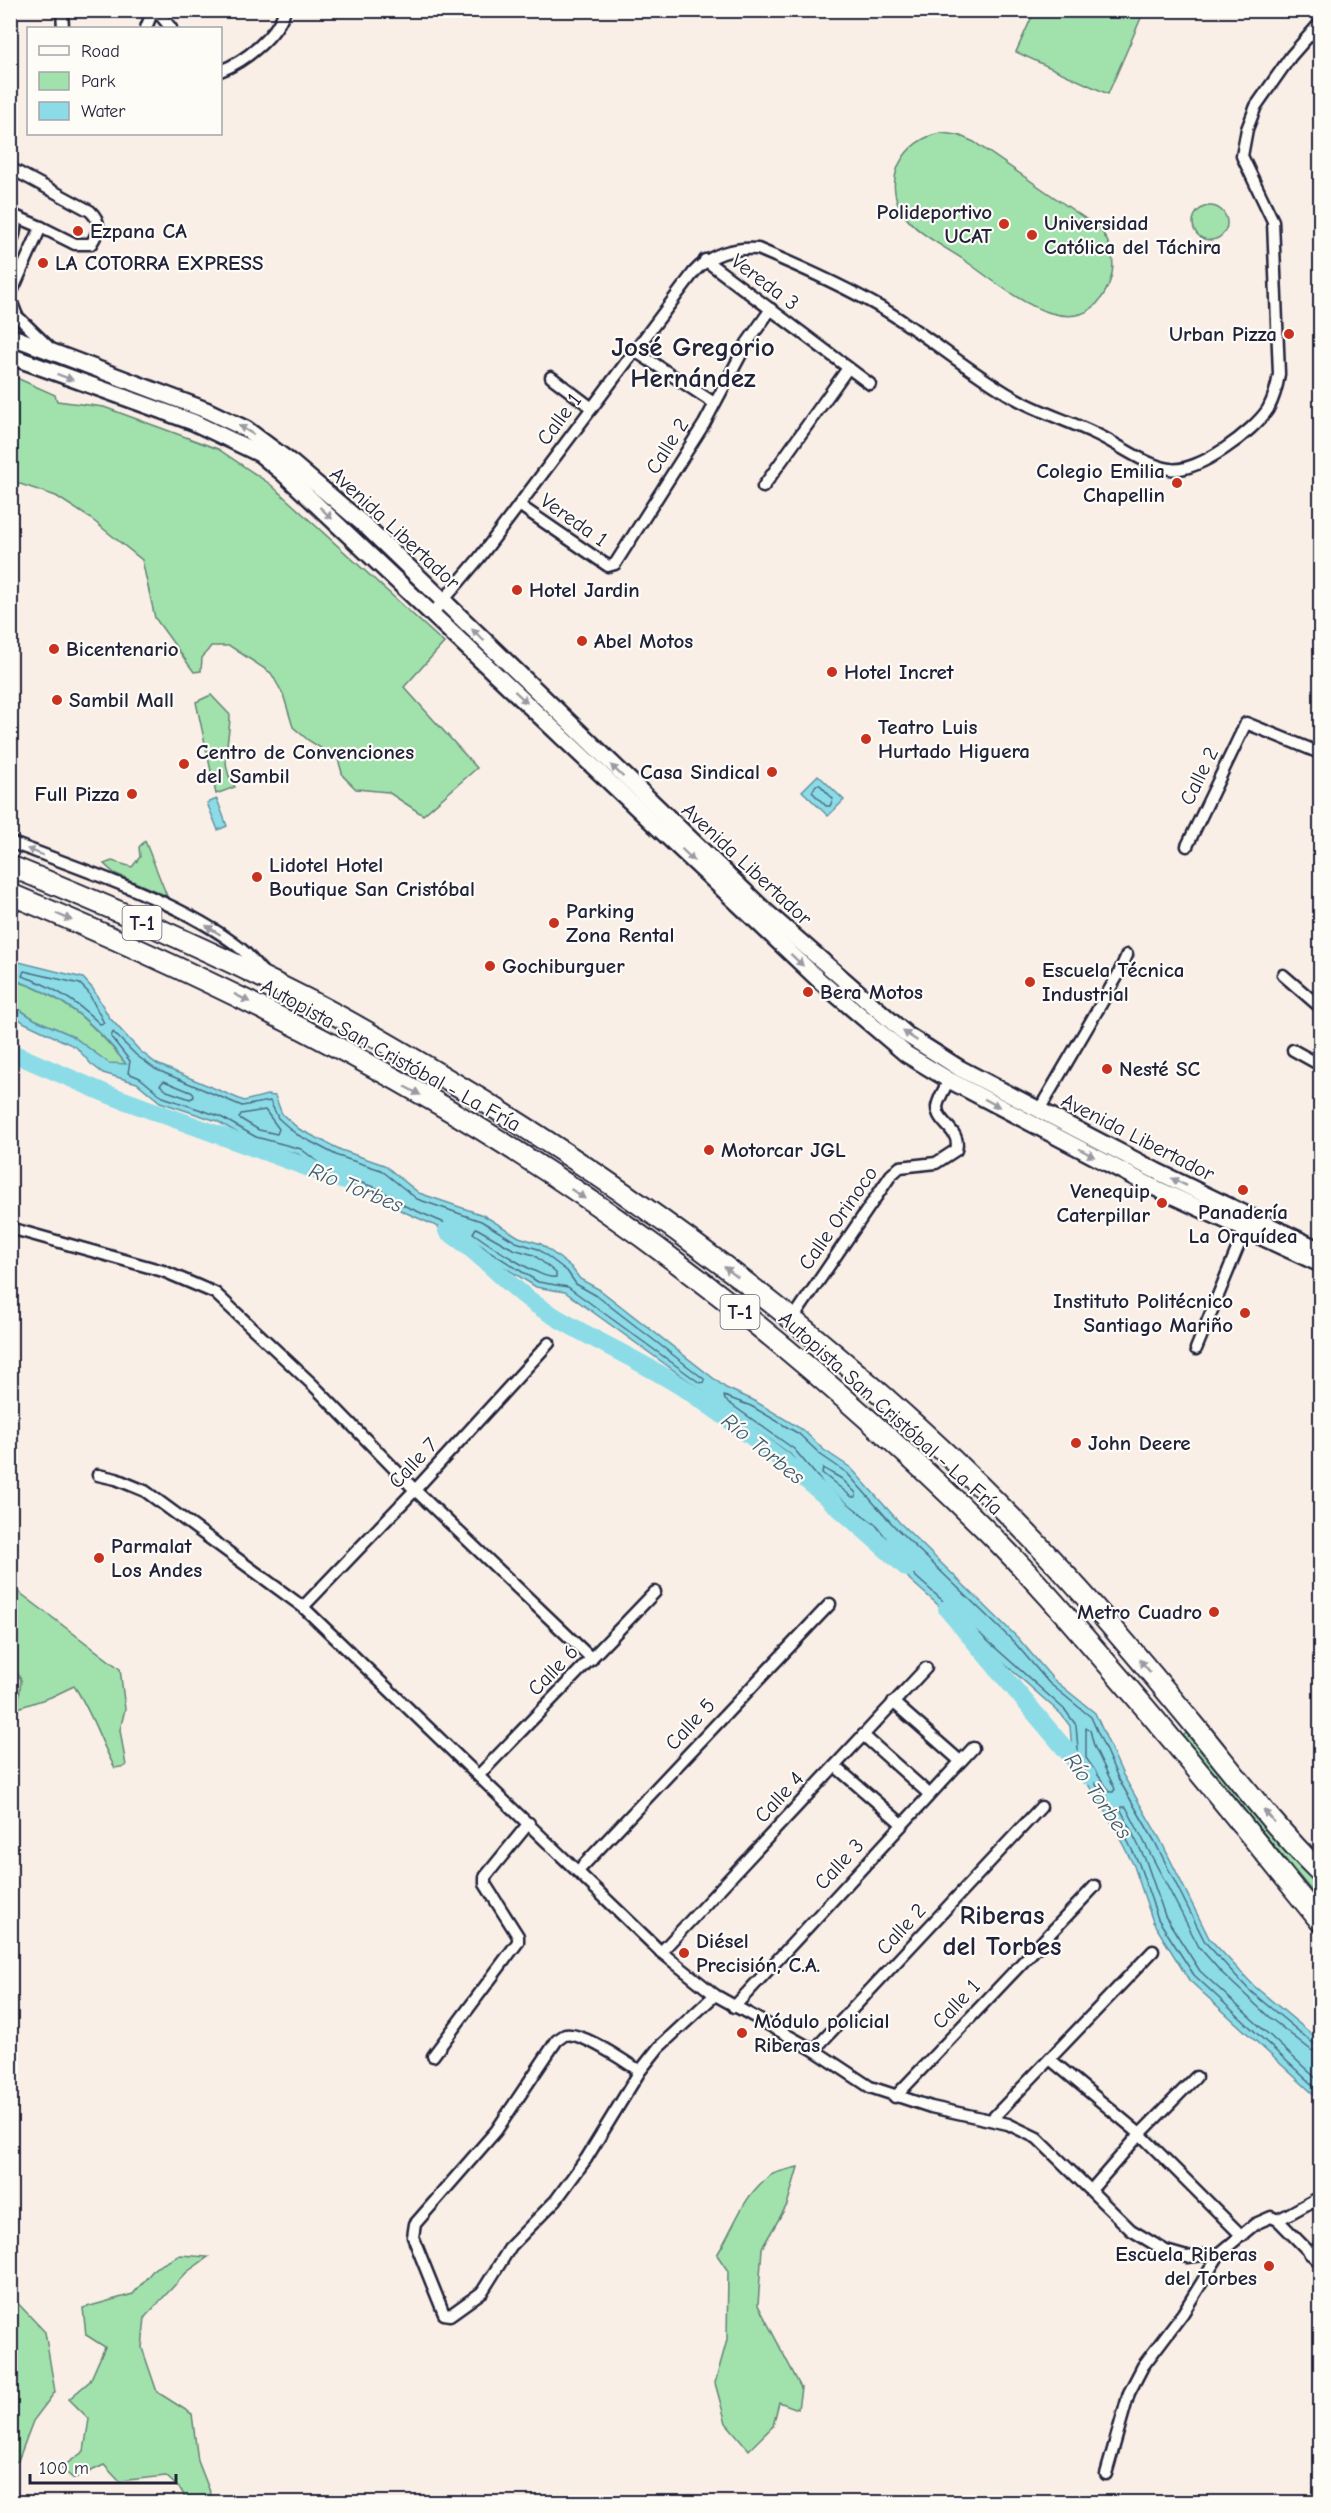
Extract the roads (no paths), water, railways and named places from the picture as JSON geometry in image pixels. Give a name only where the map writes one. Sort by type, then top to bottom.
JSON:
[{"type":"highway","name":"Autopista San Cristóbal - La Fría","points":[[10,866],[185,941],[391,1045],[598,1173],[792,1320],[930,1440],[1065,1573],[1266,1814],[1320,1872]]},
{"type":"highway","name":"Autopista San Cristóbal - La Fría","points":[[10,894],[204,979],[315,1035],[444,1107],[661,1251],[734,1306],[917,1464],[993,1537],[1197,1766],[1320,1921]]},
{"type":"main road","name":"Avenida Libertador","points":[[10,336],[206,410],[246,429],[294,465],[369,529],[659,812],[704,849],[764,910],[907,1035],[959,1068],[1320,1264]]},
{"type":"main road","name":"Avenida Libertador","points":[[10,356],[194,422],[260,454],[283,473],[820,981],[906,1054],[948,1080],[1149,1185],[1320,1250]]},
{"type":"street","points":[[62,10],[63,27]]},
{"type":"street","points":[[146,27],[154,10],[170,27]]},
{"type":"street","points":[[222,70],[240,62],[271,34],[285,10]]},
{"type":"street","points":[[705,260],[742,248],[758,249],[776,256],[883,309],[1015,398],[1148,461],[1171,469],[1189,466],[1220,451],[1243,435],[1267,410],[1277,387],[1278,312],[1273,220],[1242,156],[1247,129],[1256,106],[1290,56],[1320,23]]},
{"type":"street","points":[[10,168],[90,211],[98,221],[99,229],[91,244],[82,246],[13,212]]},
{"type":"street","points":[[10,245],[14,237],[13,212]]},
{"type":"street","points":[[41,227],[10,297],[17,316],[54,353]]},
{"type":"street","name":"Vereda 3","points":[[705,260],[870,384]]},
{"type":"street","name":"Calle 1","points":[[432,614],[444,602],[519,505],[705,260]]},
{"type":"street","name":"Calle 2","points":[[608,566],[618,561],[714,404],[747,343],[771,309]]},
{"type":"street","points":[[10,321],[27,327]]},
{"type":"street","points":[[635,351],[714,404]]},
{"type":"street","points":[[764,487],[848,368]]},
{"type":"street","points":[[551,377],[592,408]]},
{"type":"street","name":"Vereda 1","points":[[519,505],[608,566]]},
{"type":"street","name":"Calle 2","points":[[1187,846],[1246,723],[1320,753]]},
{"type":"street","points":[[10,842],[137,893],[208,927],[241,948],[272,983]]},
{"type":"street","points":[[1039,1110],[1118,975],[1127,955]]},
{"type":"street","points":[[1283,975],[1320,1007]]},
{"type":"street","points":[[1293,1050],[1320,1065]]},
{"type":"street","name":"Calle Orinoco","points":[[792,1320],[891,1175],[900,1167],[936,1163],[956,1150],[957,1137],[938,1112],[937,1106],[948,1080]]},
{"type":"street","points":[[1196,1349],[1247,1224]]},
{"type":"street","points":[[10,1228],[163,1271],[215,1293],[313,1385],[415,1490],[592,1659]]},
{"type":"street","name":"Calle 7","points":[[303,1607],[415,1490],[549,1343]]},
{"type":"street","points":[[98,1475],[116,1479],[145,1491],[303,1607],[411,1714],[479,1775],[661,1952],[715,1995],[814,2050],[870,2087],[895,2097],[992,2119],[1037,2138],[1092,2189],[1131,2230],[1153,2245],[1187,2257],[1220,2253]]},
{"type":"street","name":"Calle 6","points":[[479,1775],[655,1592]]},
{"type":"street","name":"Calle 5","points":[[578,1871],[830,1604]]},
{"type":"street","name":"Calle 4","points":[[661,1952],[926,1668]]},
{"type":"street","points":[[893,1702],[960,1761]]},
{"type":"street","points":[[863,1735],[929,1794]]},
{"type":"street","name":"Calle 3","points":[[734,2007],[973,1748]]},
{"type":"street","points":[[834,1766],[902,1824]]},
{"type":"street","name":"Calle 2","points":[[814,2050],[1041,1808]]},
{"type":"street","points":[[433,2056],[518,1942],[518,1936],[485,1884],[485,1877],[529,1823]]},
{"type":"street","name":"Calle 1","points":[[895,2097],[1095,1886]]},
{"type":"street","points":[[992,2119],[1153,1951]]},
{"type":"street","points":[[639,2071],[598,2046],[572,2036],[565,2035],[557,2040],[496,2131],[415,2224],[413,2237],[444,2314],[450,2315],[482,2292],[512,2246],[556,2200],[586,2159],[639,2071],[659,2047],[715,1995]]},
{"type":"street","points":[[1051,2060],[1140,2133],[1242,2236]]},
{"type":"street","points":[[1092,2189],[1140,2133],[1196,2077]]},
{"type":"street","points":[[1278,2220],[1320,2197]]},
{"type":"street","points":[[1106,2474],[1119,2422],[1134,2384],[1220,2253],[1264,2218],[1271,2217],[1278,2220],[1320,2263]]},
{"type":"street","points":[[1310,2254],[1320,2247]]},
{"type":"water","points":[[818,775],[844,800],[828,816],[802,791]]},
{"type":"water","points":[[217,799],[227,826],[218,830],[207,803]]},
{"type":"water","points":[[11,960],[83,978],[93,989],[109,1017],[140,1051],[157,1064],[244,1101],[267,1095],[275,1096],[282,1114],[299,1129],[341,1150],[384,1165],[419,1193],[483,1215],[519,1237],[541,1244],[571,1267],[580,1279],[600,1290],[726,1388],[753,1400],[803,1430],[824,1450],[851,1468],[900,1523],[1018,1638],[1053,1679],[1095,1713],[1123,1775],[1160,1839],[1209,1938],[1254,1986],[1320,2041],[1320,2100],[1189,1980],[1153,1922],[1134,1866],[1103,1806],[1073,1763],[1070,1726],[1061,1714],[910,1580],[871,1529],[822,1492],[790,1454],[565,1292],[536,1287],[443,1229],[402,1211],[377,1195],[329,1177],[298,1154],[255,1143],[217,1121],[160,1102],[137,1083],[103,1073],[91,1064],[76,1047],[23,1022],[11,1012],[11,1004],[34,1019],[71,1035],[109,1063],[126,1064],[103,1036],[76,1012],[45,993],[11,979]]},
{"type":"waterway","name":"Río Torbes","points":[[10,1052],[107,1094],[342,1180]]},
{"type":"waterway","name":"Río Torbes","points":[[447,1231],[471,1248],[538,1306],[670,1379],[745,1431],[828,1498],[907,1568]]},
{"type":"waterway","name":"Río Torbes","points":[[947,1609],[1088,1776]]},
{"type":"place","name":"Polideportivo UCAT","points":[[1004,224]]},
{"type":"place","name":"Ezpana CA","points":[[78,231]]},
{"type":"place","name":"Universidad Católica del Táchira","points":[[1032,235]]},
{"type":"place","name":"LA COTORRA EXPRESS","points":[[43,263]]},
{"type":"place","name":"Urban Pizza","points":[[1289,334]]},
{"type":"place","name":"Colegio Emilia Chapellin","points":[[1177,483]]},
{"type":"place","name":"Hotel Jardin","points":[[517,590]]},
{"type":"place","name":"Abel Motos","points":[[582,641]]},
{"type":"place","name":"Bicentenario","points":[[54,649]]},
{"type":"place","name":"Hotel Incret","points":[[832,672]]},
{"type":"place","name":"Sambil Mall","points":[[57,700]]},
{"type":"place","name":"Teatro Luis Hurtado Higuera","points":[[866,739]]},
{"type":"place","name":"Centro de Convenciones del Sambil","points":[[184,764]]},
{"type":"place","name":"Casa Sindical","points":[[772,772]]},
{"type":"place","name":"Full Pizza","points":[[132,794]]},
{"type":"place","name":"Lidotel Hotel Boutique San Cristóbal","points":[[257,877]]},
{"type":"place","name":"Parking Zona Rental","points":[[554,923]]},
{"type":"place","name":"Gochiburguer","points":[[490,966]]},
{"type":"place","name":"Escuela Técnica Industrial","points":[[1030,982]]},
{"type":"place","name":"Bera Motos","points":[[808,992]]},
{"type":"place","name":"Nesté SC","points":[[1107,1069]]},
{"type":"place","name":"Motorcar JGL","points":[[709,1150]]},
{"type":"place","name":"Panadería La Orquídea","points":[[1243,1190]]},
{"type":"place","name":"Venequip Caterpillar","points":[[1162,1203]]},
{"type":"place","name":"Instituto Politécnico Santiago Mariño","points":[[1245,1313]]},
{"type":"place","name":"John Deere","points":[[1076,1443]]},
{"type":"place","name":"Parmalat Los Andes","points":[[99,1558]]},
{"type":"place","name":"Metro Cuadro","points":[[1214,1612]]},
{"type":"place","name":"Diésel Precisión, C.A.","points":[[684,1953]]},
{"type":"place","name":"Módulo policial Riberas","points":[[742,2033]]},
{"type":"place","name":"Escuela Riberas del Torbes","points":[[1269,2266]]},
{"type":"district","name":"José Gregorio Hernández","points":[[693,362]]},
{"type":"district","name":"Riberas del Torbes","points":[[1002,1930]]}]
